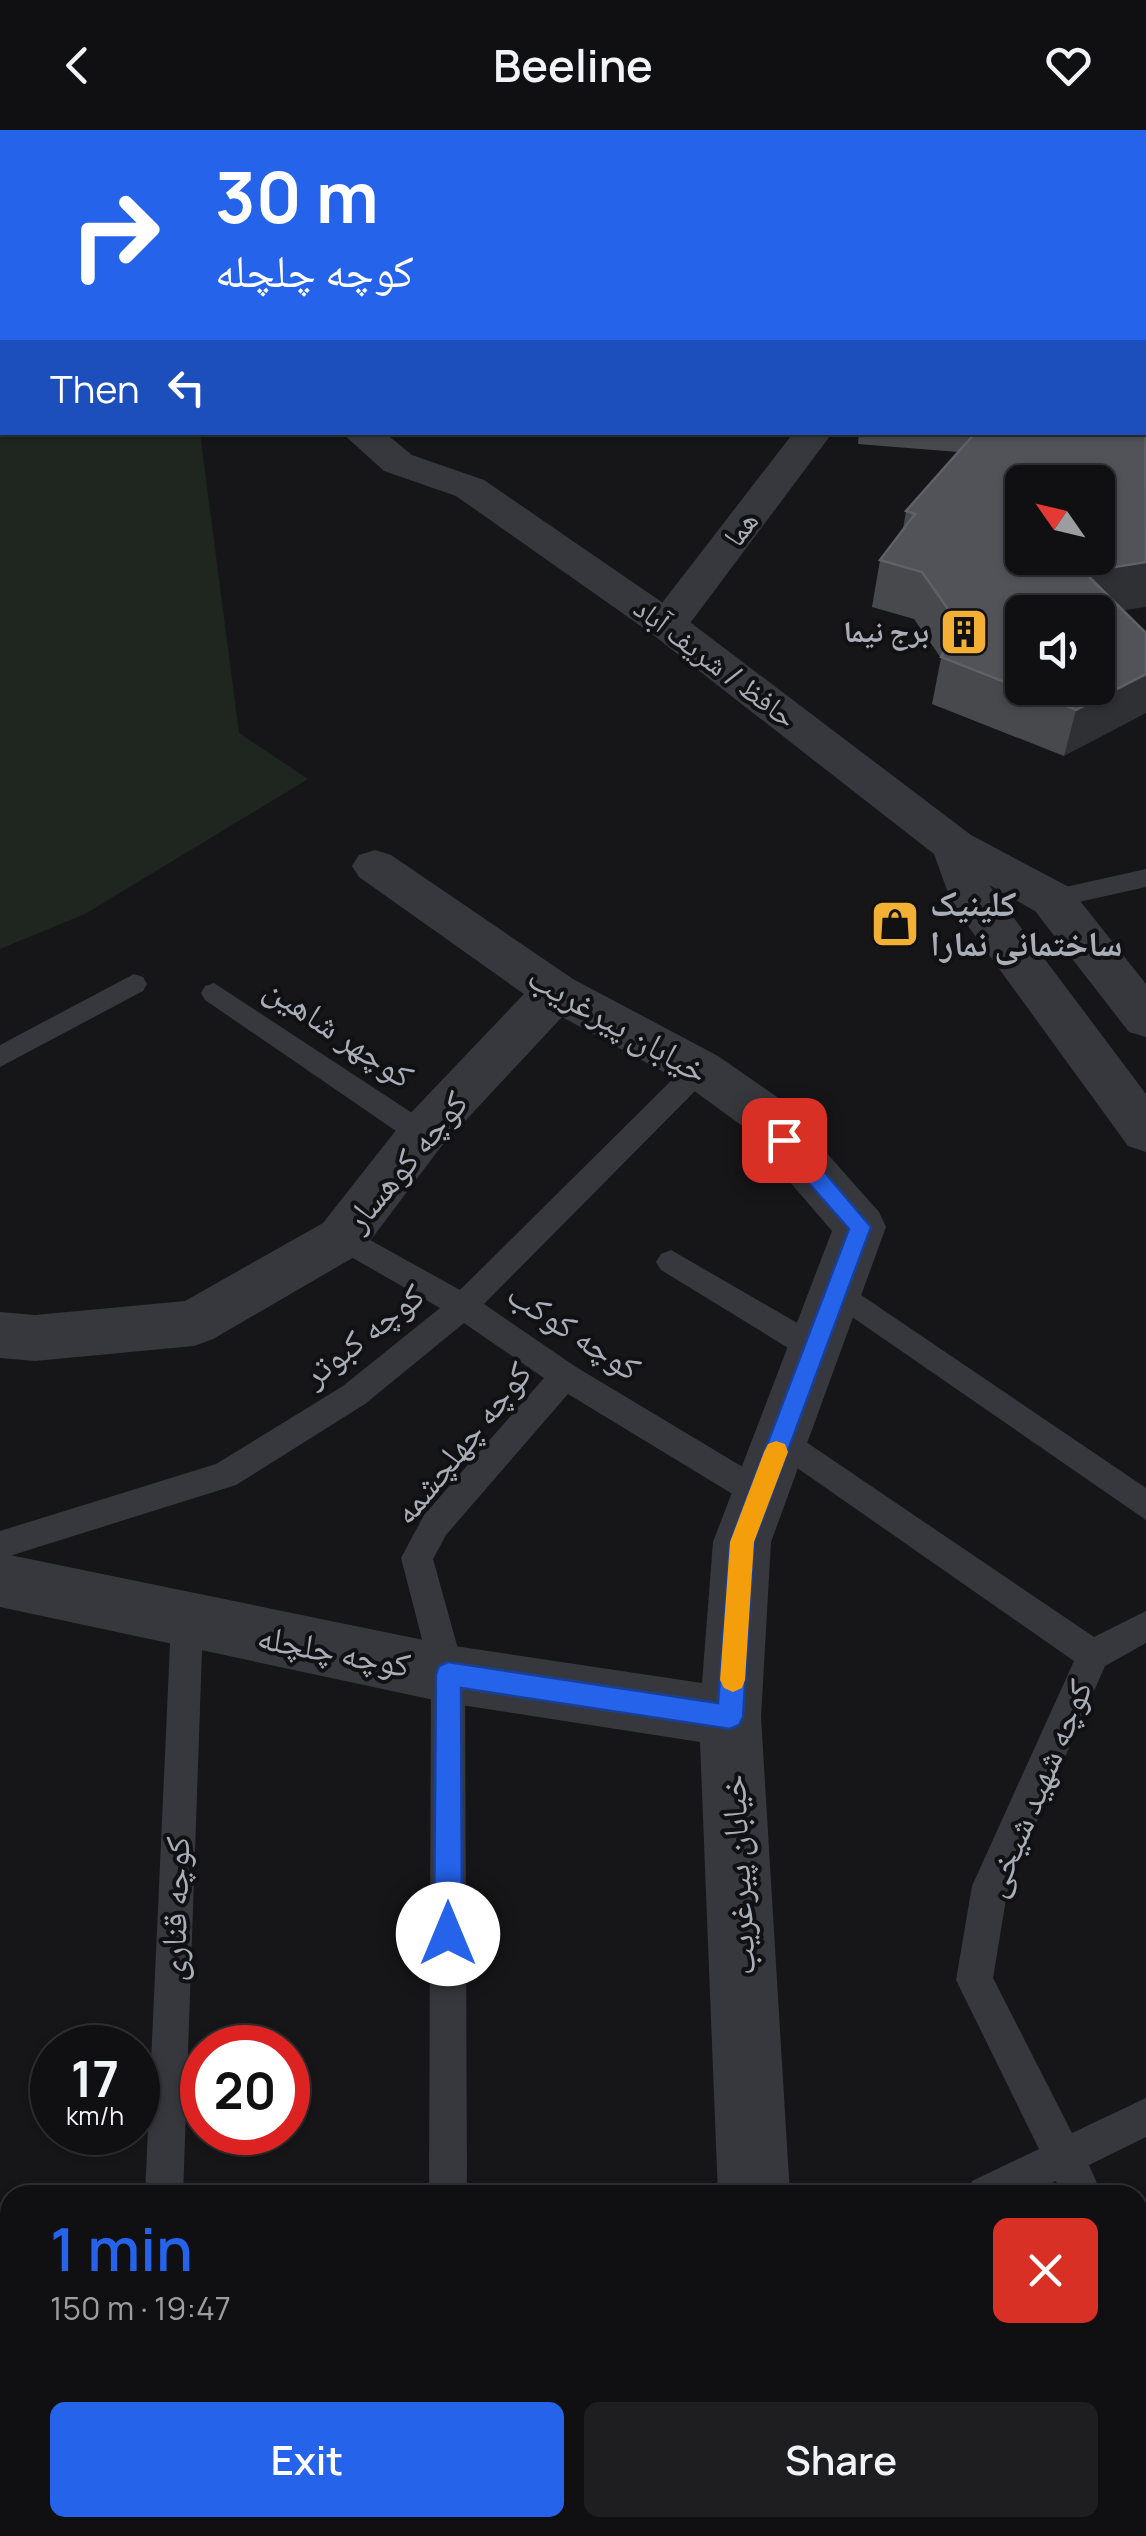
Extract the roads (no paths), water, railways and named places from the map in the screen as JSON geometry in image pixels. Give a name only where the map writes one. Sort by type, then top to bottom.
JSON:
[{"type":"street","name":"حافظ / شریف آباد","points":[[364,435],[398,463],[470,488],[667,625],[955,846],[1052,898],[1146,1019]]},
{"type":"street","name":"هما","points":[[667,625],[812,435]]},
{"type":"street","name":"حافظ / شریف آباد","points":[[444,442],[458,451],[470,488]]},
{"type":"street","points":[[955,846],[968,892],[1146,1132]]},
{"type":"street","name":"خیابان پیرغریب","points":[[374,866],[556,992],[700,1069],[758,1111],[860,1227],[742,1542],[730,1717],[753,2185]]},
{"type":"street","name":"کوچه کوهسار","points":[[0,1336],[35,1338],[194,1323],[342,1238],[422,1134],[556,992]]},
{"type":"street","name":"کوچه چلچله","points":[[0,1580],[448,1674],[730,1717]]},
{"type":"lane","points":[[1052,898],[1146,878]]},
{"type":"lane","points":[[0,1057],[134,984]]},
{"type":"lane","name":"کوچهر شاهین","points":[[214,993],[422,1134]]},
{"type":"lane","name":"کوچه کبوتر","points":[[0,1545],[225,1474],[354,1395],[462,1306],[700,1069]]},
{"type":"lane","name":"کوچه کوکب","points":[[342,1238],[462,1306],[565,1376],[760,1494]]},
{"type":"lane","points":[[671,1262],[814,1348]]},
{"type":"lane","points":[[836,1290],[1146,1506]]},
{"type":"lane","name":"کوچه چهلچشمه","points":[[448,1674],[417,1558],[435,1525],[565,1376]]},
{"type":"lane","points":[[781,1439],[1093,1655]]},
{"type":"lane","name":"کوچه قناری","points":[[164,2185],[187,1622]]},
{"type":"lane","name":"کوچه شهید شیخی","points":[[1078,2185],[974,1980],[990,1886],[1093,1655],[1143,1633]]},
{"type":"lane","points":[[448,1674],[448,2185]]},
{"type":"lane","points":[[1008,2185],[1146,2118]]},
{"type":"place","name":"برج نیما","points":[[964,632]]},
{"type":"place","name":"کلینیک ساختمانی نمارا","points":[[895,924]]}]
